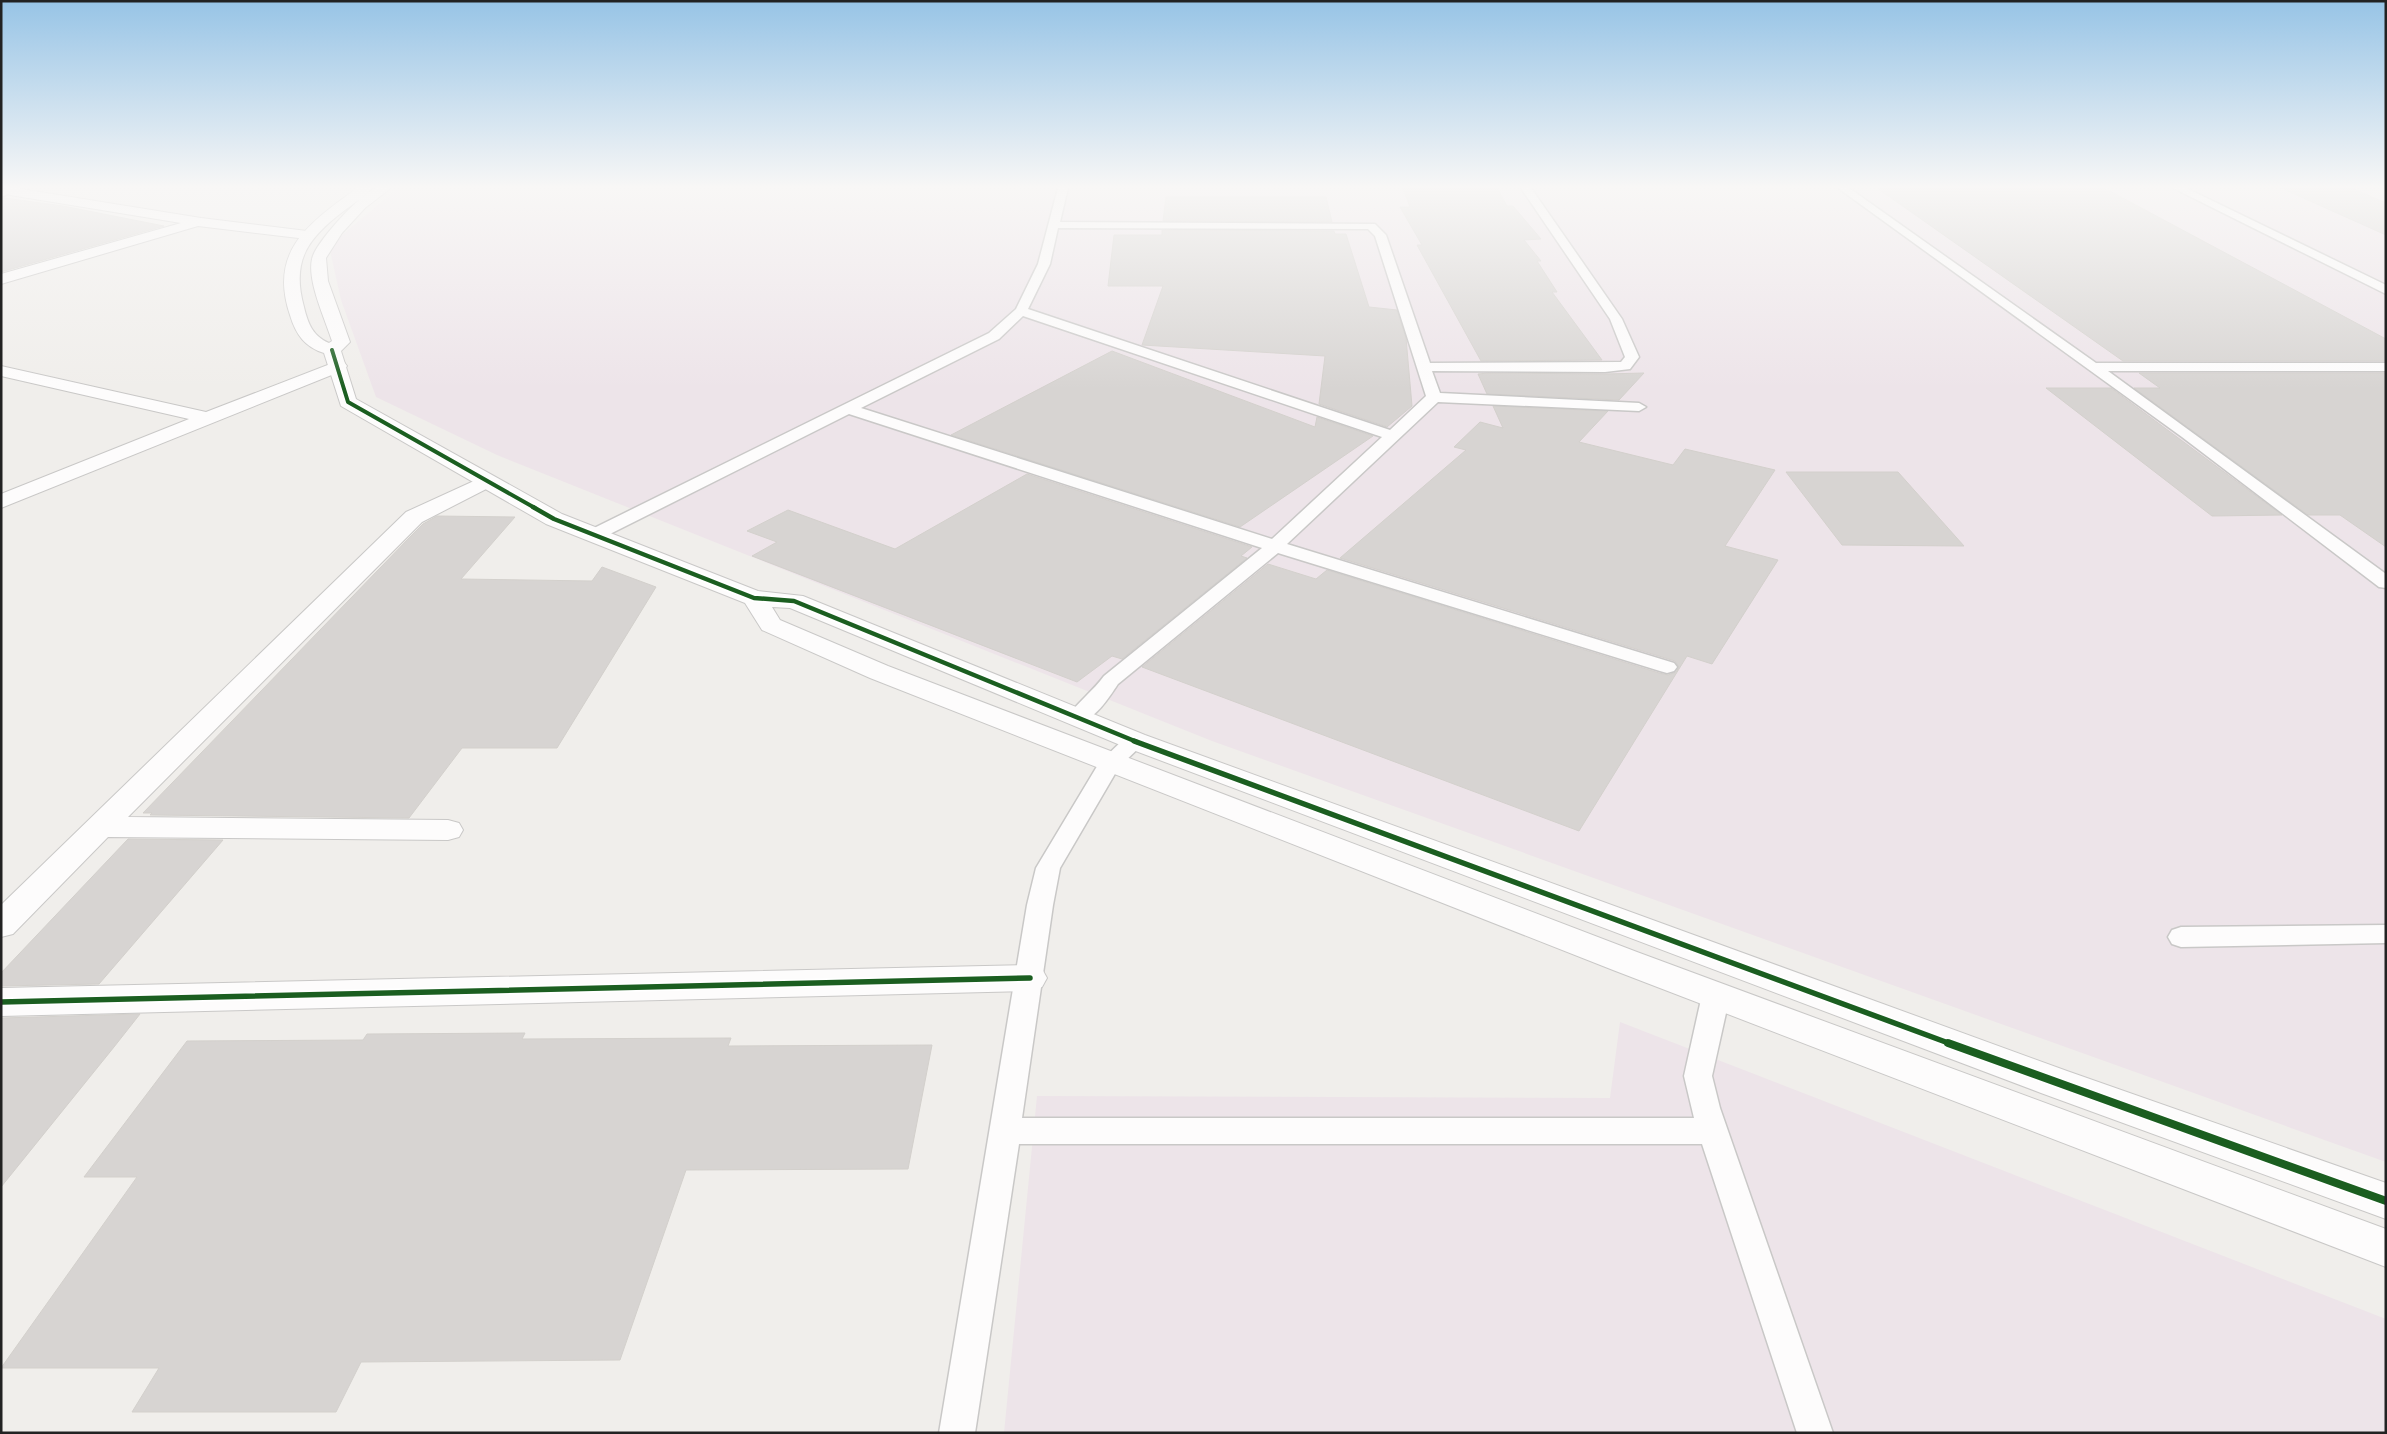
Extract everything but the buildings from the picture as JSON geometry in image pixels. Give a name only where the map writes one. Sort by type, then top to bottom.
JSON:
[{"type":"street","points":[[1,279],[85,255]]},
{"type":"street","points":[[294,255],[291,261],[291,282],[296,311],[308,338],[335,358]]},
{"type":"street","points":[[321,255],[319,258],[320,281],[341,342],[335,358],[348,402],[554,519],[754,598],[794,601],[1078,717],[1123,752],[1716,995],[2386,1248]]},
{"type":"street","points":[[1,502],[208,419],[335,358]]},
{"type":"street","points":[[1,371],[181,411],[208,419]]},
{"type":"street","points":[[1,925],[414,517],[487,481]]},
{"type":"street","points":[[754,598],[771,625],[879,672],[1123,752],[2054,1082],[2386,1202]]},
{"type":"street","points":[[100,827],[448,830]]},
{"type":"street","points":[[1,1002],[1030,978]]},
{"type":"lane","points":[[594,535],[994,336],[1021,311],[1044,264],[1046,255]]},
{"type":"lane","points":[[1386,255],[1434,397]]},
{"type":"lane","points":[[1423,367],[1605,368],[1625,366],[1632,357],[1616,319],[1572,255]]},
{"type":"lane","points":[[1936,255],[2187,434],[2386,583]]},
{"type":"lane","points":[[2314,255],[2386,290]]},
{"type":"lane","points":[[1021,311],[1391,435]]},
{"type":"lane","points":[[2093,367],[2386,368]]},
{"type":"lane","points":[[1078,717],[1101,694],[1111,680],[1275,546],[1391,435],[1434,397],[1639,407]]},
{"type":"lane","points":[[847,408],[1275,546],[1668,667]]},
{"type":"lane","points":[[957,1433],[1006,1132],[1040,906],[1048,868],[1123,752]]},
{"type":"lane","points":[[2181,936],[2386,934]]},
{"type":"lane","points":[[1716,995],[1698,1076],[1713,1132],[1815,1433]]},
{"type":"lane","points":[[1006,1132],[1713,1132]]},
{"type":"shaded area","points":[[331,255],[2386,255],[2386,1162],[1212,741],[497,455],[376,397],[341,300]]},
{"type":"shaded area","points":[[1620,1022],[2386,1319],[2386,1433],[1004,1433],[1037,1096],[1610,1098]]},
{"type":"cycle path","points":[[332,350],[348,402],[554,519],[754,598],[794,601],[1135,741],[2054,1082],[2386,1201]]},
{"type":"cycle path","points":[[1,1002],[1030,978]]}]
